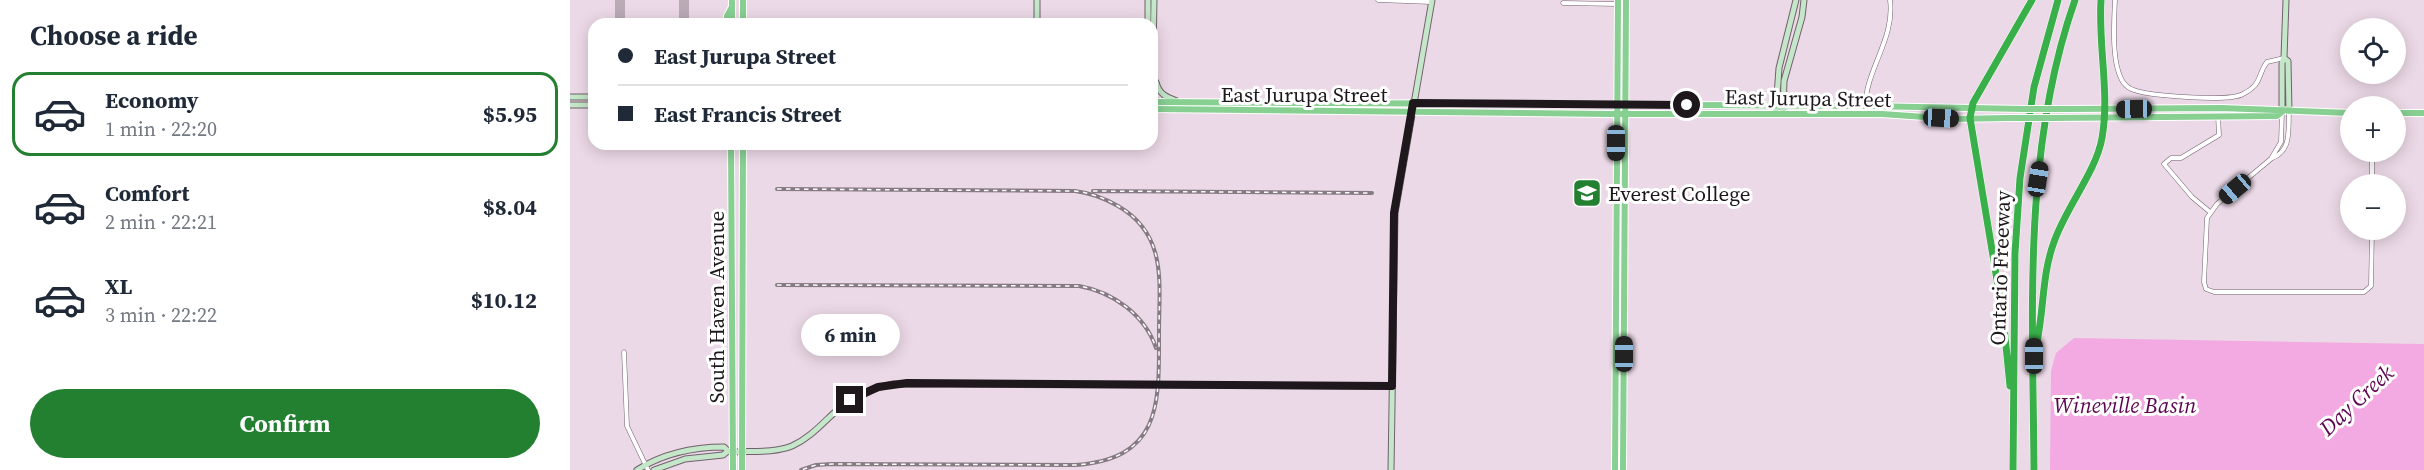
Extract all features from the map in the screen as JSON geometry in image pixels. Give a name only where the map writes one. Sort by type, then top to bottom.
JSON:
[{"type":"highway","points":[[2013,396],[2008,380],[2003,316],[1970,118],[1971,109],[2032,0]]},
{"type":"highway","name":"Ontario Freeway","points":[[2013,470],[2016,215],[2034,87],[2058,0]]},
{"type":"highway","name":"Ontario Freeway","points":[[2034,470],[2038,179],[2051,91],[2075,0]]},
{"type":"highway","points":[[2034,356],[2046,271],[2053,242],[2098,154],[2105,118],[2100,30],[2101,0]]},
{"type":"main road","points":[[743,0],[743,18]]},
{"type":"main road","points":[[1623,470],[1626,0]]},
{"type":"main road","points":[[1615,470],[1618,2]]},
{"type":"main road","points":[[727,18],[732,3]]},
{"type":"main road","name":"East Jurupa Street","points":[[1158,104],[1180,102],[1780,105],[1971,109],[2256,108],[2279,109],[2285,112],[2340,113]]},
{"type":"main road","name":"East Jurupa Street","points":[[1158,105],[1617,114],[1882,114],[1970,118],[2277,116],[2285,112]]},
{"type":"main road","points":[[2406,113],[2424,113]]},
{"type":"main road","name":"South Haven Avenue","points":[[731,150],[731,452],[733,470]]},
{"type":"main road","name":"South Haven Avenue","points":[[742,470],[743,150]]},
{"type":"street","points":[[1037,0],[1037,18]]},
{"type":"street","points":[[1148,0],[1148,18]]},
{"type":"street","points":[[1154,0],[1154,18]]},
{"type":"street","points":[[1378,0],[1431,1],[1394,213],[1391,470]]},
{"type":"street","points":[[1780,114],[1779,68],[1796,0]]},
{"type":"street","points":[[1780,105],[1786,73],[1802,17],[1804,0]]},
{"type":"street","points":[[1865,106],[1868,82],[1889,32],[1890,0]]},
{"type":"street","points":[[2115,0],[2114,38],[2119,67],[2123,81],[2134,90],[2185,97],[2236,97],[2257,84],[2267,62],[2284,58]]},
{"type":"street","points":[[2286,0],[2282,63],[2285,112],[2281,142],[2272,158],[2210,212],[2205,232],[2204,282],[2206,289],[2214,292],[2358,293],[2368,291],[2371,278],[2372,240]]},
{"type":"street","points":[[1563,3],[1618,2]]},
{"type":"street","points":[[1158,86],[1166,97],[1180,102]]},
{"type":"street","points":[[570,97],[588,97]]},
{"type":"street","points":[[570,105],[588,105]]},
{"type":"street","points":[[2210,212],[2192,197],[2164,164],[2171,158],[2181,158],[2202,143],[2216,138],[2219,135],[2218,116]]},
{"type":"street","points":[[624,352],[627,426],[646,468]]},
{"type":"street","points":[[654,470],[685,459],[731,452],[764,452],[790,447],[817,431],[850,400],[878,387],[893,384],[1392,386]]},
{"type":"street","points":[[637,470],[646,468],[663,457],[692,448],[724,447],[731,452]]},
{"type":"water","name":"Wineville Basin","points":[[2074,338],[2424,344],[2424,470],[2050,470],[2051,371],[2056,353]]},
{"type":"taxiway","points":[[620,0],[620,18]]},
{"type":"taxiway","points":[[684,0],[684,18]]},
{"type":"railway","points":[[777,189],[1075,191],[1086,193],[1118,206],[1146,231],[1153,246],[1159,278],[1159,358],[1156,403],[1150,422],[1140,439],[1125,452],[1104,460],[1075,465],[832,464],[816,465],[801,470]]},
{"type":"railway","points":[[1093,191],[1372,193]]},
{"type":"railway","points":[[777,285],[1079,286],[1104,294],[1136,315],[1151,336],[1156,348]]},
{"type":"place","name":"Everest College","points":[[1587,193]]},
{"type":"route","points":[[850,400],[878,387],[907,383],[1392,386],[1394,213],[1413,103],[1687,105]]},
{"type":"water label","name":"Day Creek","points":[[2356,400]]}]
